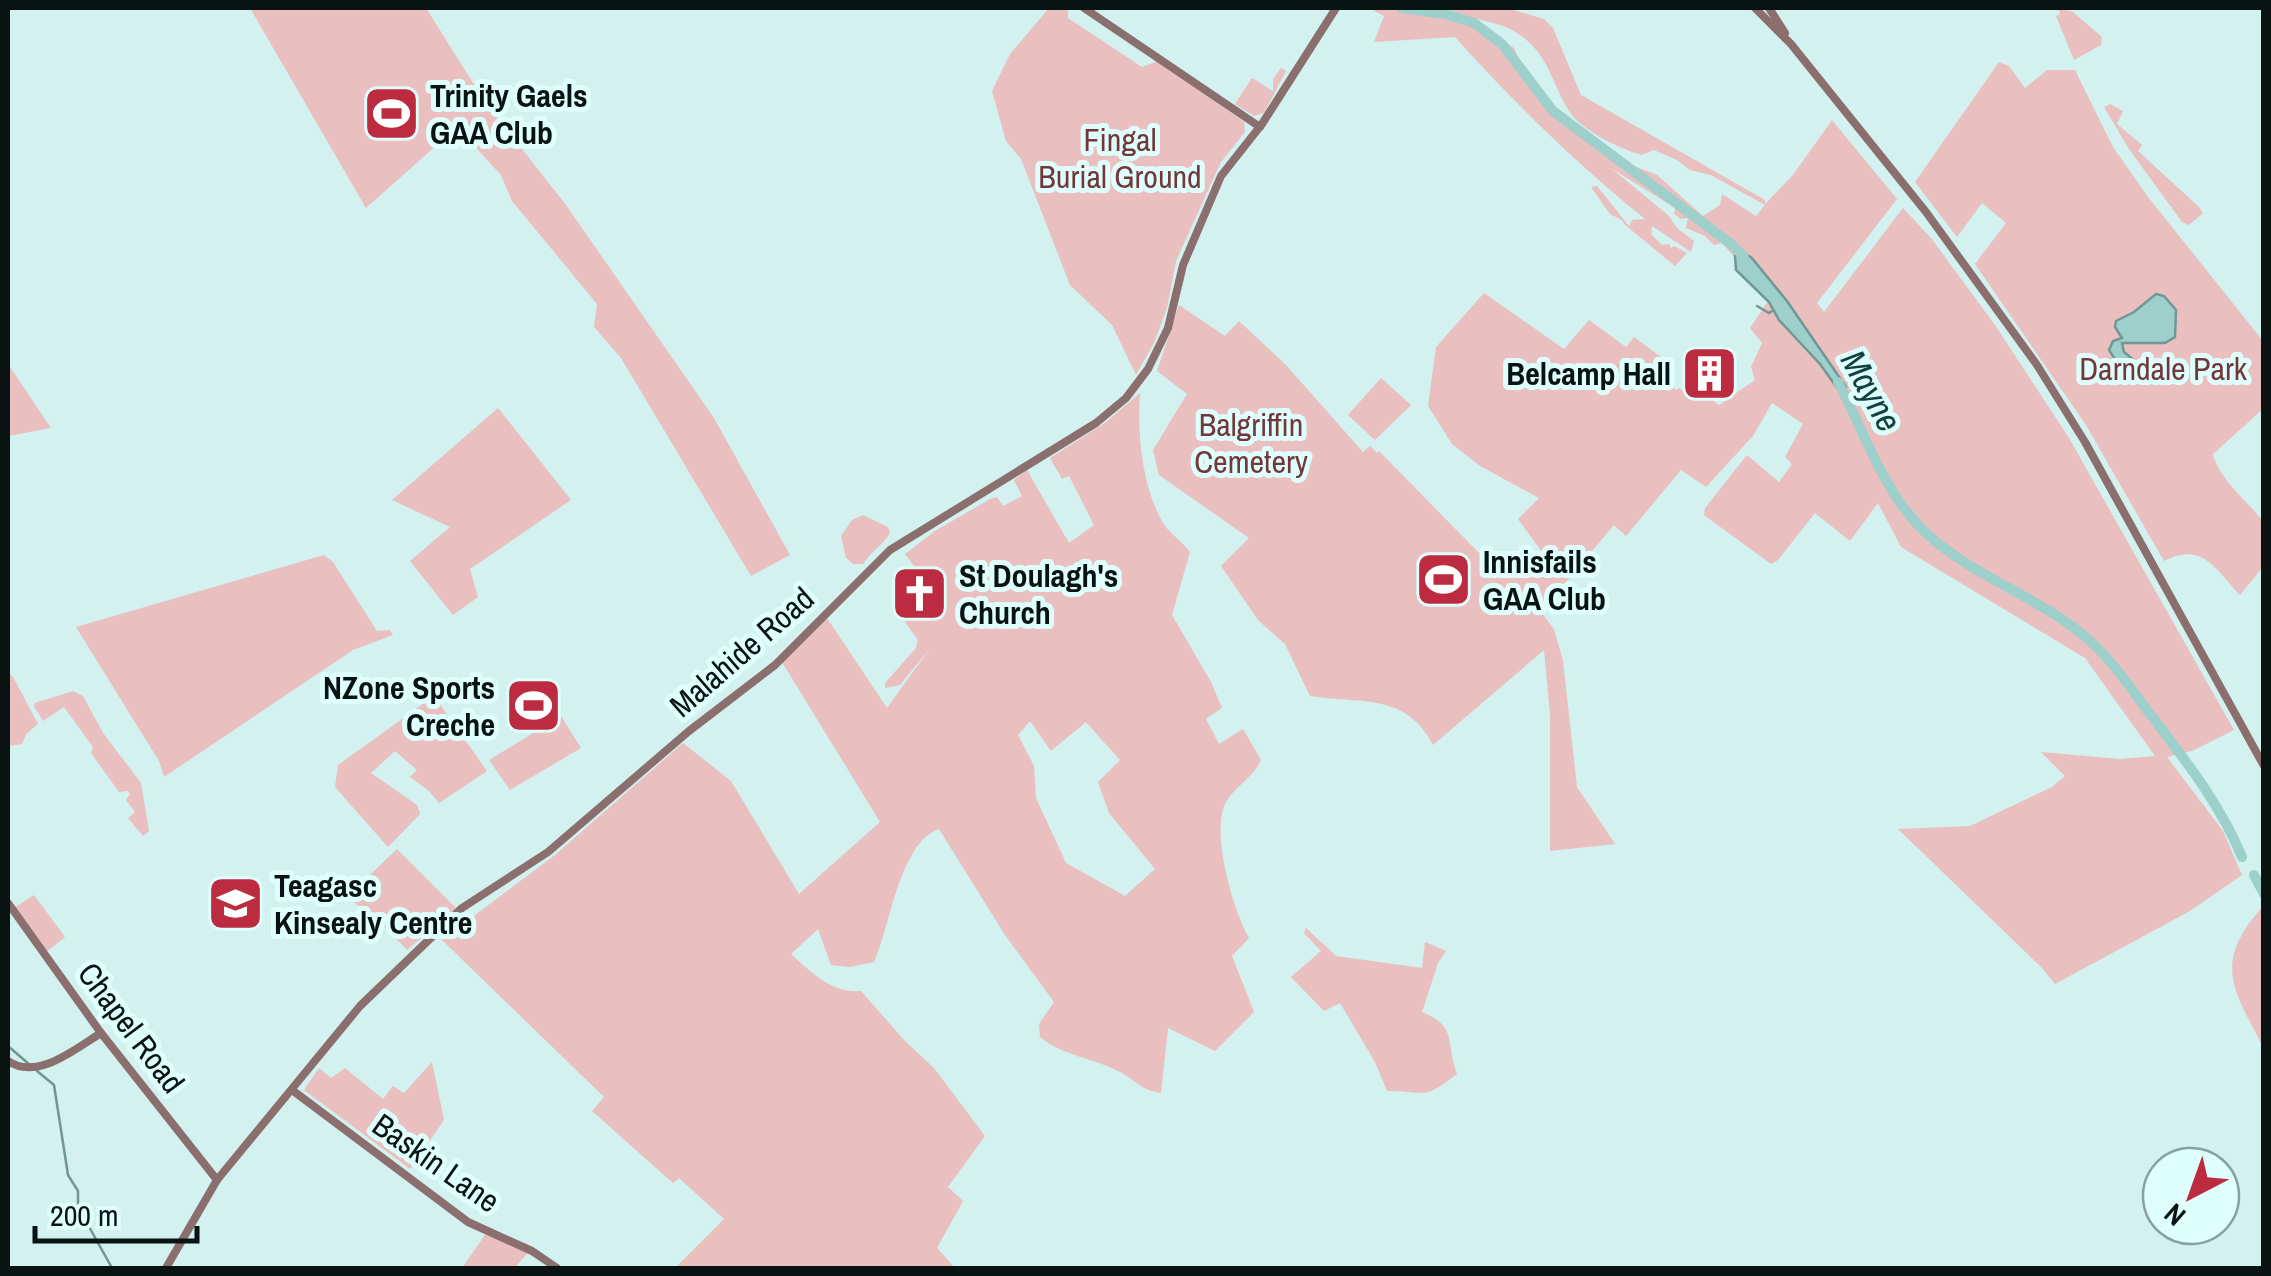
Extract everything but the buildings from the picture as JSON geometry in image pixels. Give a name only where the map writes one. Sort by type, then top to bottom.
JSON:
[{"type":"main road","points":[[1084,8],[1260,127]]},
{"type":"main road","name":"Malahide Road","points":[[166,1268],[217,1180],[360,1006],[462,908],[548,852],[662,754],[775,665],[890,550],[1096,423],[1126,398],[1148,370],[1168,328],[1184,265],[1222,176],[1260,127],[1336,8]]},
{"type":"main road","points":[[1756,8],[1791,44],[1956,251],[2036,366],[2084,442],[2264,766]]},
{"type":"main road","points":[[1769,8],[1791,44]]},
{"type":"main road","name":"Chapel Road","points":[[8,903],[101,1034],[217,1180]]},
{"type":"main road","points":[[8,1061],[21,1068],[38,1067],[101,1034]]},
{"type":"main road","name":"Baskin Lane","points":[[292,1090],[468,1222],[532,1250],[557,1268]]},
{"type":"green space","points":[[250,8],[426,8],[485,102],[566,205],[714,418],[790,555],[751,576],[621,358],[594,327],[597,304],[512,201],[501,175],[457,127],[366,208]]},
{"type":"green space","name":"Fingal Burial Ground","points":[[1049,8],[1068,8],[1068,18],[1142,67],[1159,61],[1244,122],[1245,132],[1221,162],[1176,261],[1167,308],[1136,375],[1112,325],[1070,285],[1021,159],[1006,141],[992,91],[1010,54]]},
{"type":"green space","name":"Balgriffin Cemetery","points":[[1369,8],[1423,8],[1448,19],[1475,22],[1514,48],[1531,86],[1603,154],[1657,175],[1703,216],[1720,205],[1722,194],[1756,216],[1765,205],[1654,150],[1641,155],[1592,132],[1569,111],[1543,59],[1521,35],[1446,8],[1507,8],[1544,19],[1553,28],[1581,95],[1765,200],[1765,204],[1793,175],[1832,120],[1897,199],[1817,303],[1824,312],[1903,208],[1931,238],[1995,325],[2069,438],[2234,730],[2192,751],[2167,757],[2223,831],[2242,875],[2190,911],[2055,984],[1898,829],[1970,826],[2052,787],[2065,776],[2041,752],[2120,759],[2155,756],[2085,658],[1901,547],[1878,503],[1850,541],[1815,513],[1771,564],[1704,515],[1705,508],[1747,455],[1779,482],[1792,464],[1785,457],[1803,424],[1772,403],[1753,436],[1706,487],[1681,470],[1626,536],[1614,525],[1541,612],[1554,629],[1563,661],[1577,787],[1615,844],[1550,851],[1550,714],[1544,650],[1433,745],[1422,728],[1395,708],[1310,696],[1285,644],[1258,620],[1221,566],[1249,538],[1159,475],[1153,450],[1187,394],[1157,371],[1179,305],[1225,336],[1239,321],[1285,364],[1363,452],[1370,446],[1379,451],[1479,553],[1487,553],[1514,579],[1542,552],[1518,519],[1539,498],[1480,466],[1452,444],[1428,406],[1436,347],[1484,293],[1564,349],[1589,320],[1626,347],[1634,337],[1673,366],[1666,376],[1676,390],[1689,395],[1705,394],[1719,405],[1755,380],[1751,367],[1762,343],[1750,328],[1770,298],[1722,243],[1714,245],[1705,236],[1686,228],[1688,218],[1681,219],[1674,214],[1675,208],[1611,168],[1694,241],[1691,252],[1652,226],[1651,234],[1662,245],[1669,244],[1687,253],[1675,266],[1610,214],[1591,187],[1597,186],[1629,226],[1632,220],[1645,219],[1546,132],[1455,37],[1374,42],[1384,16]]},
{"type":"green space","points":[[2058,8],[2073,12],[2102,37],[2101,45],[2074,60],[2056,16],[2060,14]]},
{"type":"green space","name":"Darndale Park","points":[[1999,62],[2009,66],[2025,88],[2047,70],[2075,70],[2113,147],[2263,341],[2263,409],[2213,454],[2227,481],[2263,521],[2263,567],[2240,595],[2216,568],[2199,556],[2189,554],[2164,561],[2086,425],[1975,264],[2006,223],[1982,203],[1957,237],[1915,182]]},
{"type":"green space","points":[[1281,68],[1286,71],[1264,113],[1254,116],[1235,104],[1252,78],[1273,91],[1273,79]]},
{"type":"green space","points":[[2110,104],[2123,111],[2117,124],[2142,145],[2138,151],[2203,213],[2189,225],[2182,222],[2129,149],[2104,107]]},
{"type":"green space","points":[[8,364],[51,428],[8,436]]},
{"type":"green space","points":[[1381,378],[1411,405],[1375,440],[1348,415]]},
{"type":"green space","points":[[1140,393],[1140,443],[1150,493],[1163,523],[1190,552],[1172,615],[1222,708],[1206,719],[1219,744],[1243,729],[1261,760],[1226,802],[1221,832],[1230,891],[1249,938],[1232,956],[1254,1012],[1215,1051],[1168,1028],[1161,1093],[1049,1043],[1040,1037],[1039,1024],[1054,1002],[1005,935],[939,829],[925,837],[905,868],[874,962],[850,967],[831,965],[818,929],[791,954],[831,985],[861,991],[934,1068],[985,1136],[948,1187],[963,1201],[937,1248],[955,1268],[675,1268],[724,1219],[679,1178],[673,1183],[592,1111],[604,1097],[442,940],[555,855],[683,743],[731,781],[799,894],[880,822],[782,662],[827,618],[887,708],[930,648],[900,685],[885,688],[918,640],[897,611],[894,598],[908,582],[922,577],[905,554],[935,531],[990,499],[997,497],[1003,506],[1022,496],[1014,480],[1027,470],[1069,543],[1094,525],[1069,476],[1062,479],[1050,458],[1105,423]],"holes":[[[1030,721],[1051,751],[1086,722],[1120,760],[1098,782],[1109,813],[1155,869],[1125,896],[1066,863],[1036,798],[1034,766],[1018,735]]]},
{"type":"green space","points":[[498,408],[571,500],[470,569],[478,597],[453,615],[410,561],[450,527],[392,500]]},
{"type":"green space","points":[[863,515],[888,527],[890,533],[863,564],[853,564],[846,558],[841,536],[852,520]]},
{"type":"green space","points":[[324,555],[333,562],[377,631],[390,630],[393,635],[353,650],[164,777],[159,761],[76,627]]},
{"type":"green space","points":[[8,673],[38,724],[26,734],[22,744],[8,746]]},
{"type":"green space","points":[[73,691],[83,696],[103,733],[141,783],[149,831],[143,836],[128,818],[135,812],[126,800],[130,794],[119,792],[64,707],[43,721],[34,706]]},
{"type":"green space","points":[[434,696],[487,771],[439,803],[410,777],[417,770],[395,751],[371,773],[417,805],[420,814],[388,847],[335,787],[338,765]]},
{"type":"green space","points":[[561,716],[581,748],[510,790],[489,760]]},
{"type":"green space","points":[[397,849],[456,908],[407,950],[379,921],[347,897]]},
{"type":"green space","points":[[34,895],[65,937],[46,952],[14,908]]},
{"type":"green space","points":[[2263,906],[2263,1047],[2236,991],[2233,960],[2247,926]]},
{"type":"green space","points":[[1306,928],[1336,956],[1422,968],[1425,942],[1446,951],[1438,963],[1422,1012],[1446,1030],[1457,1074],[1430,1091],[1387,1091],[1375,1062],[1340,1003],[1324,1011],[1291,977],[1321,951],[1304,933]]},
{"type":"green space","points":[[432,1062],[444,1120],[410,1169],[304,1090],[319,1068],[331,1078],[345,1068],[383,1099],[393,1086],[404,1093]]},
{"type":"green space","points":[[487,1232],[529,1252],[514,1268],[462,1268]]},
{"type":"water","points":[[1738,251],[1751,257],[1787,301],[1846,387],[1844,392],[1779,320],[1769,302],[1736,270]]},
{"type":"water","points":[[2156,294],[2164,296],[2176,310],[2175,337],[2165,343],[2122,343],[2124,352],[2135,361],[2131,369],[2122,370],[2109,350],[2113,341],[2122,338],[2116,321]]},
{"type":"waterway","name":"Mayne","points":[[1402,8],[1474,23],[1502,44],[1553,111],[1744,257]]},
{"type":"waterway","points":[[1757,306],[1772,311]]},
{"type":"waterway","name":"Mayne","points":[[1838,382],[1885,478],[1908,514],[1959,559],[2063,620],[2100,651],[2199,780],[2242,857]]},
{"type":"waterway","name":"Mayne","points":[[2254,875],[2264,894]]},
{"type":"waterway","points":[[8,1046],[30,1065]]},
{"type":"waterway","points":[[37,1071],[54,1085],[68,1175],[78,1191],[78,1207],[112,1268]]},
{"type":"place","name":"Trinity Gaels GAA Club","points":[[391,114]]},
{"type":"place","name":"Belcamp Hall","points":[[1710,374]]},
{"type":"place","name":"Innisfails GAA Club","points":[[1444,580]]},
{"type":"place","name":"St Doulagh's Church","points":[[920,594]]},
{"type":"place","name":"NZone Sports Creche","points":[[534,706]]},
{"type":"place","name":"Teagasc Kinsealy Centre","points":[[235,904]]}]
